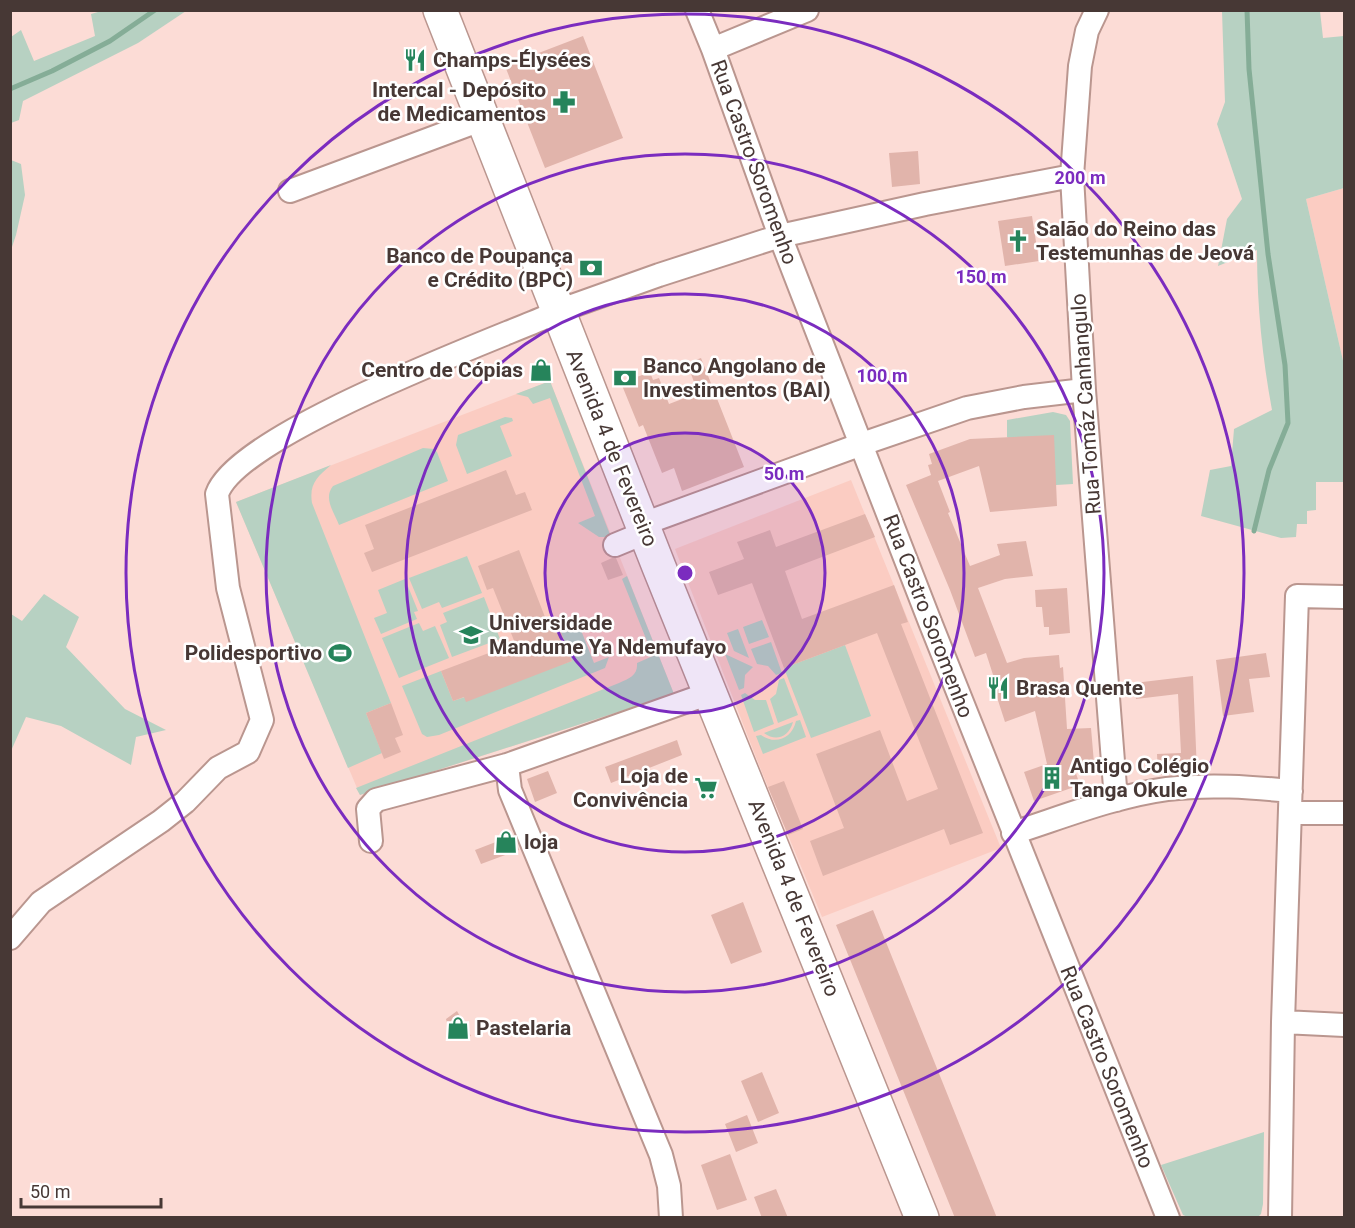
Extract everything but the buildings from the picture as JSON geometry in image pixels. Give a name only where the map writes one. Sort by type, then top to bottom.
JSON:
[{"type":"main road","name":"Avenida 4 de Fevereiro","points":[[425,10],[470,124],[552,314]]},
{"type":"main road","name":"Avenida 4 de Fevereiro","points":[[440,10],[552,314],[630,536],[903,1218]]},
{"type":"main road","name":"Avenida 4 de Fevereiro","points":[[630,536],[922,1218]]},
{"type":"street","name":"Rua Castro Soromenho","points":[[697,10],[780,236],[1013,833],[1168,1218]]},
{"type":"street","points":[[713,49],[807,10]]},
{"type":"street","name":"Rua Tomáz Canhangulo","points":[[1097,10],[1087,31],[1080,66],[1072,176],[1084,390],[1116,800]]},
{"type":"street","points":[[290,191],[470,124]]},
{"type":"street","points":[[10,938],[41,902],[161,821],[185,802],[218,768],[248,752],[262,720],[228,588],[217,494],[222,482],[260,449],[309,421],[394,381],[552,314],[659,275],[780,236],[925,204],[1072,176]]},
{"type":"street","points":[[630,536],[862,444],[967,408],[1024,397],[1084,390]]},
{"type":"street","points":[[1281,1218],[1283,1022],[1297,596],[1344,597]]},
{"type":"street","points":[[371,841],[368,809],[376,801],[507,765],[696,698]]},
{"type":"street","points":[[507,765],[510,790],[661,1155],[669,1186],[671,1218]]},
{"type":"street","points":[[1013,833],[1116,800],[1167,789],[1235,785],[1291,791]]},
{"type":"street","points":[[1290,813],[1344,813]]},
{"type":"street","points":[[1283,1022],[1344,1024]]},
{"type":"shaded area","points":[[1344,188],[1344,365],[1306,199]]},
{"type":"shaded area","name":"Universidade Mandume Ya Ndemufayo","points":[[550,381],[674,694],[360,795],[236,502]]},
{"type":"shaded area","points":[[851,480],[1001,848],[822,917],[761,770],[675,549]]},
{"type":"green space","points":[[105,10],[186,11],[138,43],[23,101],[19,120],[11,123],[11,37],[21,30],[34,61],[95,36],[91,14]]},
{"type":"green space","points":[[1222,11],[1320,11],[1323,38],[1344,36],[1344,188],[1306,199],[1344,365],[1344,482],[1316,482],[1316,510],[1307,511],[1307,524],[1297,524],[1296,537],[1281,538],[1201,516],[1210,470],[1231,466],[1234,429],[1272,410],[1261,330],[1257,250],[1218,266],[1227,219],[1242,199],[1217,124],[1225,102]]},
{"type":"green space","points":[[11,160],[21,164],[25,195],[11,250]]},
{"type":"green space","points":[[550,381],[611,537],[599,537],[578,523],[595,516],[550,398],[533,404],[528,397],[516,394]]},
{"type":"green space","points":[[1053,412],[1066,415],[1070,421],[1073,484],[1056,485],[1007,437],[1007,420]]},
{"type":"green space","points":[[505,417],[512,418],[513,421],[500,426],[512,456],[467,474],[456,445],[458,435]]},
{"type":"green space","points":[[423,448],[434,449],[437,452],[448,481],[339,525],[329,500],[333,486]]},
{"type":"green space","points":[[331,465],[315,481],[311,496],[312,503],[391,703],[366,713],[382,753],[348,768],[236,502]]},
{"type":"green space","points":[[467,556],[482,593],[442,608],[439,602],[422,609],[409,578]]},
{"type":"green space","points":[[627,576],[674,694],[360,795],[356,788],[632,676],[637,663],[653,656],[622,579]]},
{"type":"green space","points":[[405,579],[418,611],[414,612],[417,619],[381,634],[374,618],[387,613],[378,590]]},
{"type":"green space","points":[[44,594],[79,617],[66,647],[125,709],[166,730],[136,737],[131,765],[61,726],[26,717],[11,751],[11,614],[22,621]]},
{"type":"green space","points":[[484,597],[500,639],[452,657],[440,625],[447,622],[443,613]]},
{"type":"green space","points":[[577,620],[594,663],[609,657],[605,668],[439,735],[427,737],[422,734],[402,686],[441,671],[453,701],[572,661],[559,627]]},
{"type":"green space","points":[[762,620],[769,637],[749,644],[743,627]]},
{"type":"green space","points":[[419,623],[423,631],[435,626],[449,658],[399,678],[382,638]]},
{"type":"green space","points":[[738,629],[749,658],[734,651],[727,633]]},
{"type":"green space","points":[[771,642],[782,673],[776,675],[768,666],[757,664],[751,649]]},
{"type":"green space","points":[[845,645],[871,716],[811,738],[784,668]]},
{"type":"green space","points":[[725,654],[753,667],[745,675],[744,688],[739,690]]},
{"type":"green space","points":[[784,678],[798,715],[778,723],[770,699],[776,694],[779,680]]},
{"type":"green space","points":[[745,693],[755,700],[766,700],[774,724],[754,732],[741,695]]},
{"type":"green space","points":[[800,720],[806,737],[763,754],[756,736],[761,735],[777,740],[787,736],[796,721]]},
{"type":"green space","points":[[793,722],[782,736],[773,737],[764,733]]},
{"type":"green space","points":[[1264,1132],[1261,1214],[1257,1218],[1190,1218],[1183,1215],[1161,1165]]},
{"type":"waterway","points":[[10,89],[52,71],[110,41],[155,10]]},
{"type":"waterway","points":[[1247,10],[1249,69],[1268,254],[1285,365],[1288,423],[1269,470],[1254,531]]},
{"type":"place","name":"Champs-Élysées","points":[[415,60]]},
{"type":"place","name":"Intercal - Depósito de Medicamentos","points":[[564,102]]},
{"type":"place","name":"Salão do Reino das Testemunhas de Jeová","points":[[1018,241]]},
{"type":"place","name":"Banco de Poupança e Crédito (BPC)","points":[[591,268]]},
{"type":"place","name":"Centro de Cópias","points":[[541,370]]},
{"type":"place","name":"Banco Angolano de Investimentos (BAI)","points":[[625,378]]},
{"type":"place","name":"Universidade Mandume Ya Ndemufayo","points":[[471,635]]},
{"type":"place","name":"Polidesportivo","points":[[340,653]]},
{"type":"place","name":"Brasa Quente","points":[[998,688]]},
{"type":"place","name":"Antigo Colégio Tanga Okule","points":[[1052,778]]},
{"type":"place","name":"Loja de Convivência","points":[[706,788]]},
{"type":"place","name":"loja","points":[[506,842]]},
{"type":"place","name":"Pastelaria","points":[[458,1028]]}]
